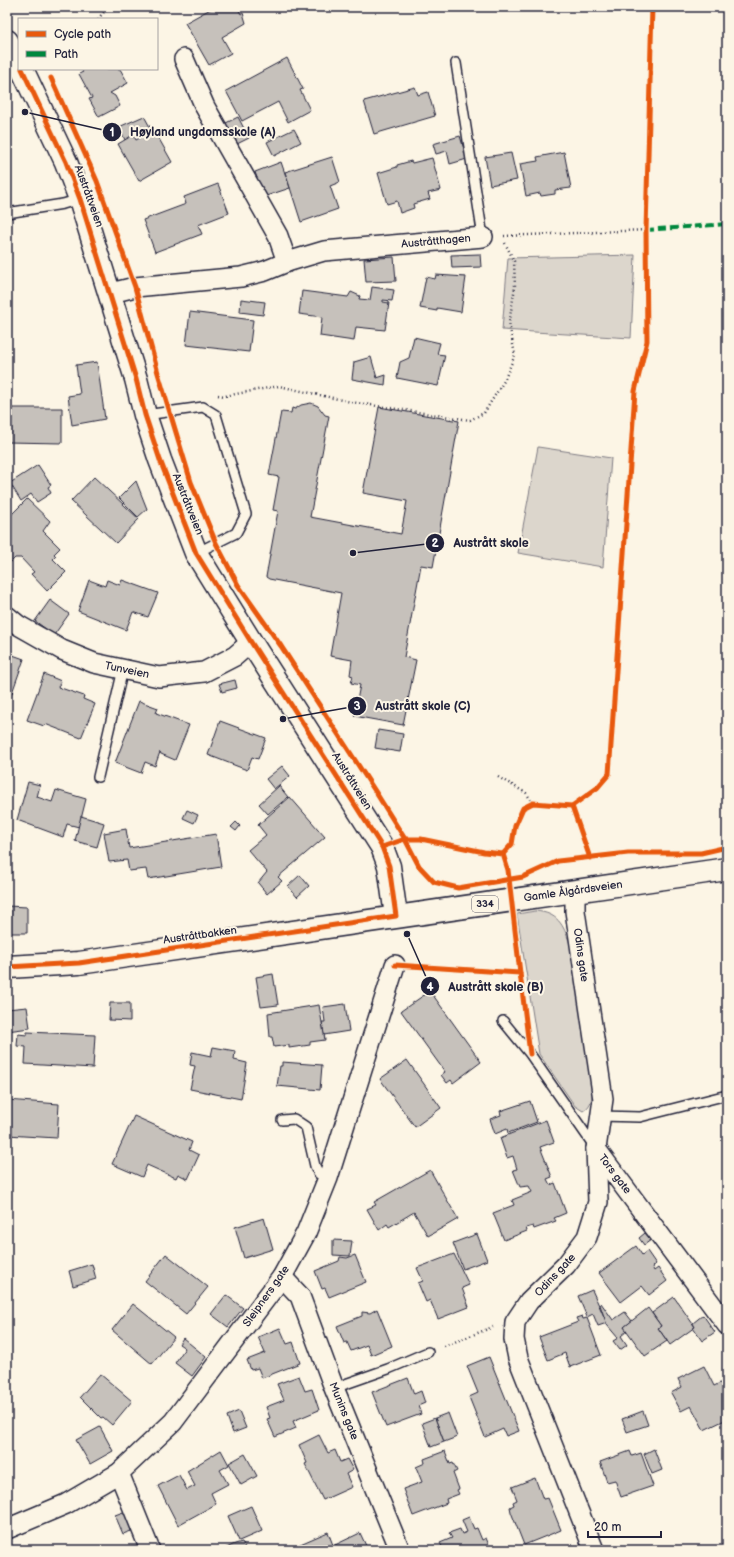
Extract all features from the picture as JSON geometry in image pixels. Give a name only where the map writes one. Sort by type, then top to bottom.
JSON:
[{"type":"main road","points":[[7,40],[18,62]]},
{"type":"main road","name":"Austråttveien","points":[[22,70],[63,155],[80,199],[111,293],[136,378],[145,415],[160,460],[196,553],[382,847],[390,872],[396,916]]},
{"type":"main road","name":"Gamle Ålgårdsveien","points":[[396,916],[727,869]]},
{"type":"main road","name":"Austråttbakken","points":[[7,967],[79,963],[396,916]]},
{"type":"street","points":[[184,59],[206,107],[278,236],[287,262]]},
{"type":"street","name":"Austråtthagen","points":[[111,293],[135,287],[241,277],[265,271],[287,262],[324,251],[483,237]]},
{"type":"street","name":"Tunveien","points":[[7,616],[18,625],[62,650],[94,663],[159,677],[204,672],[235,656],[251,642]]},
{"type":"street","name":"Odins gate","points":[[515,1322],[529,1302],[566,1266],[587,1237],[598,1202],[596,1149],[603,1099],[575,911],[575,891]]},
{"type":"street","name":"Sleipners gate","points":[[7,1529],[66,1504],[119,1473],[173,1422],[282,1277],[306,1233],[328,1178],[395,965]]},
{"type":"street","name":"Tors gate","points":[[596,1149],[727,1325]]},
{"type":"street","name":"Munins gate","points":[[282,1277],[300,1296],[334,1388],[400,1550]]},
{"type":"street","points":[[515,1322],[514,1338],[518,1358],[594,1550]]},
{"type":"street","points":[[119,1473],[150,1550]]},
{"type":"lane","name":"Austråtthagen","points":[[456,63],[483,237]]},
{"type":"lane","points":[[7,213],[63,204],[80,199]]},
{"type":"lane","points":[[145,415],[204,407],[216,415],[246,514],[236,533],[196,553]]},
{"type":"lane","points":[[98,777],[123,670]]},
{"type":"lane","name":"Tors gate","points":[[503,1021],[530,1054],[596,1149]]},
{"type":"lane","points":[[600,1116],[640,1117],[727,1095]]},
{"type":"lane","points":[[282,1120],[294,1119],[306,1127],[315,1166],[320,1174],[328,1178]]},
{"type":"lane","points":[[334,1388],[388,1369],[428,1352]]},
{"type":"path","points":[[99,18],[108,7]]},
{"type":"path","points":[[646,222],[646,238]]},
{"type":"path","points":[[212,393],[225,396],[279,386],[351,402],[470,420],[484,414],[504,381],[515,355],[510,323],[515,287],[514,261],[501,236],[646,230]]},
{"type":"path","points":[[498,777],[526,793],[531,805],[540,804]]},
{"type":"path","points":[[428,1352],[470,1335],[515,1322]]},
{"type":"shaded area","points":[[635,255],[631,338],[502,330],[508,258]]},
{"type":"shaded area","points":[[538,447],[611,458],[603,567],[518,553]]},
{"type":"shaded area","points":[[535,911],[543,912],[554,917],[562,925],[570,944],[593,1086],[589,1106],[583,1111],[575,1106],[539,1054],[517,914]]},
{"type":"building","points":[[214,7],[237,7],[241,14],[243,13],[246,23],[222,37],[231,53],[209,65],[185,23]]},
{"type":"building","points":[[287,58],[303,89],[300,90],[310,110],[288,122],[278,102],[242,121],[226,91]]},
{"type":"building","points":[[82,70],[121,70],[128,83],[110,93],[115,96],[120,106],[99,117],[89,99],[92,98],[79,74],[83,72]]},
{"type":"building","points":[[415,87],[418,95],[428,92],[435,116],[374,134],[364,101]]},
{"type":"building","points":[[144,116],[150,127],[125,140],[119,127]]},
{"type":"building","points":[[238,117],[249,138],[235,145],[224,124]]},
{"type":"building","points":[[294,129],[301,142],[274,156],[267,142]]},
{"type":"building","points":[[154,130],[172,162],[139,181],[118,144],[133,135],[136,140]]},
{"type":"building","points":[[460,136],[467,159],[450,164],[447,151],[436,154],[433,144]]},
{"type":"building","points":[[564,152],[571,188],[555,190],[555,194],[541,196],[540,193],[526,196],[520,164],[538,161],[537,157]]},
{"type":"building","points":[[511,153],[517,180],[490,185],[485,157]]},
{"type":"building","points":[[332,157],[340,182],[330,186],[338,209],[301,222],[285,172]]},
{"type":"building","points":[[432,158],[441,190],[428,193],[430,199],[413,204],[414,208],[400,213],[397,201],[387,204],[378,173],[411,161],[412,163]]},
{"type":"building","points":[[281,162],[290,188],[263,197],[255,172]]},
{"type":"building","points":[[218,184],[229,213],[198,225],[202,234],[155,252],[143,220],[186,204],[184,197]]},
{"type":"building","points":[[480,254],[481,267],[452,268],[451,255]]},
{"type":"building","points":[[394,257],[396,281],[366,282],[364,259]]},
{"type":"building","points":[[436,275],[466,277],[461,312],[437,308],[437,311],[420,308],[426,277],[435,279]]},
{"type":"building","points":[[372,287],[394,290],[392,301],[383,300],[383,302],[389,303],[385,330],[356,327],[354,341],[320,336],[322,317],[299,314],[302,291],[348,297],[351,292],[360,296],[359,299],[370,300]]},
{"type":"building","points":[[241,299],[265,302],[263,315],[240,312]]},
{"type":"building","points":[[190,312],[253,320],[249,352],[186,345]]},
{"type":"building","points":[[414,337],[440,343],[437,354],[445,355],[438,386],[397,378],[400,362],[409,358]]},
{"type":"building","points":[[371,357],[377,378],[386,375],[385,385],[352,379],[354,362]]},
{"type":"building","points":[[97,362],[105,419],[72,425],[68,396],[80,394],[76,365]]},
{"type":"building","points":[[311,403],[318,406],[325,415],[329,416],[310,517],[401,534],[407,501],[363,493],[379,407],[459,421],[433,567],[421,565],[404,657],[416,660],[403,725],[354,716],[360,685],[351,683],[353,676],[350,675],[352,660],[330,656],[341,593],[269,579],[266,577],[278,511],[273,510],[279,477],[269,475],[281,412],[291,413],[292,408],[295,409],[301,405]]},
{"type":"building","points":[[7,408],[62,408],[62,443],[7,442]]},
{"type":"building","points":[[38,465],[51,485],[48,487],[51,493],[37,502],[31,494],[21,501],[10,483]]},
{"type":"building","points":[[94,477],[139,519],[116,543],[71,501]]},
{"type":"building","points":[[136,481],[147,509],[138,517],[119,498]]},
{"type":"building","points":[[27,499],[50,521],[43,531],[60,548],[54,554],[56,556],[53,559],[66,572],[47,591],[31,574],[34,572],[21,558],[15,558],[7,566],[7,519]]},
{"type":"building","points":[[89,580],[105,586],[107,580],[120,585],[122,580],[158,593],[148,617],[133,612],[126,630],[78,611]]},
{"type":"building","points":[[50,600],[69,614],[54,635],[35,621]]},
{"type":"building","points":[[7,653],[24,659],[7,707]]},
{"type":"building","points":[[44,674],[61,681],[58,687],[84,696],[83,699],[95,704],[81,738],[45,724],[44,726],[27,720]]},
{"type":"building","points":[[235,680],[237,688],[222,692],[219,684]]},
{"type":"building","points":[[139,701],[158,708],[156,713],[189,725],[175,760],[161,754],[160,752],[155,766],[145,762],[141,773],[115,763]]},
{"type":"building","points":[[220,721],[266,738],[258,759],[252,757],[247,770],[208,755]]},
{"type":"building","points":[[378,730],[403,734],[400,752],[375,748]]},
{"type":"building","points":[[282,766],[290,776],[274,789],[266,779]]},
{"type":"building","points":[[28,782],[40,785],[37,797],[52,802],[56,790],[86,799],[79,827],[67,824],[63,837],[17,820]]},
{"type":"building","points":[[279,786],[288,797],[268,814],[259,804]]},
{"type":"building","points":[[290,797],[325,837],[278,877],[282,881],[267,894],[258,883],[267,872],[248,850],[266,835],[258,825]]},
{"type":"building","points":[[187,810],[198,815],[194,823],[183,818]]},
{"type":"building","points":[[81,816],[104,823],[97,847],[75,841]]},
{"type":"building","points":[[236,822],[240,826],[236,831],[231,827]]},
{"type":"building","points":[[126,829],[129,848],[216,834],[221,867],[148,879],[146,869],[129,871],[127,860],[109,862],[104,833]]},
{"type":"building","points":[[7,866],[12,872],[7,876]]},
{"type":"building","points":[[300,875],[309,886],[297,897],[288,886]]},
{"type":"building","points":[[7,906],[27,907],[27,933],[7,933]]},
{"type":"building","points":[[273,974],[278,1005],[261,1007],[256,977]]},
{"type":"building","points":[[430,991],[481,1062],[453,1083],[451,1080],[447,1083],[441,1075],[445,1072],[401,1011]]},
{"type":"building","points":[[110,1003],[130,1003],[130,1021],[109,1020]]},
{"type":"building","points":[[345,1004],[349,1031],[324,1035],[322,1022],[325,1022],[323,1007]]},
{"type":"building","points":[[319,1005],[325,1040],[310,1042],[310,1045],[289,1048],[289,1045],[274,1047],[272,1037],[270,1037],[268,1013]]},
{"type":"building","points":[[27,1007],[30,1028],[7,1031],[7,1009]]},
{"type":"building","points":[[27,1032],[95,1035],[93,1068],[25,1064],[26,1047],[17,1046],[18,1034],[27,1035]]},
{"type":"building","points":[[213,1047],[235,1051],[234,1060],[247,1063],[241,1099],[190,1089],[195,1066],[190,1065],[192,1052],[211,1056]]},
{"type":"building","points":[[407,1060],[441,1108],[415,1127],[380,1079]]},
{"type":"building","points":[[282,1062],[322,1065],[320,1090],[277,1086]]},
{"type":"building","points":[[7,1100],[59,1104],[57,1138],[7,1135]]},
{"type":"building","points":[[530,1101],[537,1122],[508,1133],[507,1129],[495,1134],[490,1119],[501,1115],[500,1111]]},
{"type":"building","points":[[134,1116],[192,1142],[189,1150],[199,1155],[188,1179],[178,1174],[176,1178],[147,1165],[142,1177],[112,1164]]},
{"type":"building","points":[[546,1120],[554,1142],[540,1147],[552,1177],[547,1179],[550,1185],[555,1183],[566,1213],[554,1218],[556,1221],[534,1229],[533,1226],[526,1228],[527,1231],[504,1240],[493,1213],[514,1205],[512,1200],[532,1192],[529,1186],[520,1187],[513,1170],[517,1169],[513,1156],[507,1158],[500,1138]]},
{"type":"building","points":[[430,1170],[458,1219],[428,1236],[414,1212],[389,1227],[387,1224],[379,1230],[367,1209],[376,1205],[374,1202]]},
{"type":"building","points":[[264,1218],[273,1249],[244,1258],[235,1227]]},
{"type":"building","points":[[645,1233],[651,1240],[644,1245],[639,1238]]},
{"type":"building","points":[[477,1234],[487,1260],[463,1269],[453,1243]]},
{"type":"building","points":[[333,1240],[352,1241],[350,1256],[333,1255]]},
{"type":"building","points":[[636,1246],[642,1255],[647,1251],[656,1264],[652,1267],[654,1271],[658,1268],[667,1281],[649,1295],[642,1286],[621,1302],[599,1273]]},
{"type":"building","points":[[166,1254],[208,1287],[186,1314],[145,1281]]},
{"type":"building","points":[[454,1254],[469,1285],[462,1288],[469,1307],[438,1319],[430,1300],[426,1302],[418,1283],[423,1281],[417,1268]]},
{"type":"building","points":[[355,1255],[366,1282],[329,1297],[325,1288],[322,1289],[315,1271],[339,1261],[340,1257],[347,1258]]},
{"type":"building","points":[[92,1264],[96,1279],[73,1286],[69,1271]]},
{"type":"building","points":[[592,1290],[607,1323],[598,1326],[593,1314],[587,1317],[578,1296]]},
{"type":"building","points":[[226,1295],[243,1308],[228,1327],[211,1314]]},
{"type":"building","points":[[674,1297],[695,1327],[670,1345],[658,1328],[661,1326],[652,1313]]},
{"type":"building","points":[[601,1303],[613,1320],[625,1312],[632,1321],[624,1327],[627,1331],[621,1336],[627,1345],[620,1350],[613,1341],[618,1338],[607,1325],[600,1305]]},
{"type":"building","points":[[133,1304],[174,1337],[152,1364],[112,1330]]},
{"type":"building","points":[[648,1308],[661,1326],[658,1328],[667,1341],[645,1356],[624,1327]]},
{"type":"building","points":[[377,1309],[392,1346],[371,1355],[367,1345],[351,1351],[347,1342],[344,1343],[337,1326],[362,1316],[362,1312],[370,1313]]},
{"type":"building","points":[[703,1315],[715,1332],[702,1341],[693,1328],[695,1327],[693,1323]]},
{"type":"building","points":[[582,1316],[583,1319],[587,1318],[601,1355],[570,1367],[565,1353],[548,1360],[539,1337],[578,1322],[576,1318]]},
{"type":"building","points":[[280,1328],[287,1344],[293,1342],[300,1363],[262,1378],[258,1368],[251,1370],[247,1360],[265,1353],[258,1337]]},
{"type":"building","points":[[183,1338],[206,1357],[192,1376],[175,1363],[185,1348],[179,1344]]},
{"type":"building","points":[[489,1357],[519,1431],[506,1436],[503,1429],[485,1437],[469,1397],[478,1393],[467,1366]]},
{"type":"building","points":[[704,1366],[714,1386],[724,1381],[727,1387],[727,1405],[725,1406],[727,1411],[727,1419],[704,1430],[691,1406],[681,1411],[671,1393],[682,1387],[678,1379]]},
{"type":"building","points":[[100,1374],[132,1401],[112,1425],[103,1417],[101,1418],[80,1397]]},
{"type":"building","points":[[299,1376],[305,1391],[312,1389],[319,1410],[293,1421],[296,1428],[275,1437],[267,1419],[270,1418],[266,1407],[284,1400],[277,1384]]},
{"type":"building","points":[[408,1378],[414,1394],[421,1391],[425,1403],[418,1406],[421,1414],[386,1427],[372,1392]]},
{"type":"building","points":[[239,1411],[246,1428],[233,1433],[227,1416]]},
{"type":"building","points":[[643,1411],[648,1425],[627,1432],[622,1419]]},
{"type":"building","points":[[448,1413],[457,1437],[444,1442],[435,1418]]},
{"type":"building","points":[[435,1418],[444,1442],[431,1447],[422,1423]]},
{"type":"building","points":[[100,1427],[113,1451],[90,1464],[76,1440]]},
{"type":"building","points":[[319,1435],[328,1453],[335,1450],[340,1462],[347,1459],[353,1470],[346,1474],[352,1487],[323,1500],[305,1464],[307,1463],[299,1445]]},
{"type":"building","points":[[654,1449],[662,1470],[652,1474],[644,1454]]},
{"type":"building","points":[[221,1450],[229,1465],[220,1470],[228,1484],[211,1493],[216,1504],[178,1525],[158,1486],[179,1475],[187,1490],[195,1486],[187,1471]]},
{"type":"building","points":[[445,1451],[450,1464],[453,1463],[457,1471],[453,1473],[459,1489],[457,1490],[459,1494],[446,1499],[447,1503],[413,1516],[403,1489],[422,1482],[416,1467],[425,1463],[424,1459]]},
{"type":"building","points":[[630,1451],[632,1456],[641,1453],[653,1486],[621,1497],[615,1480],[607,1482],[600,1462]]},
{"type":"building","points":[[245,1454],[257,1476],[241,1485],[229,1463]]},
{"type":"building","points":[[535,1478],[543,1499],[548,1498],[561,1530],[524,1545],[511,1512],[510,1507],[514,1505],[513,1502],[517,1500],[512,1487]]},
{"type":"building","points":[[251,1506],[262,1531],[239,1541],[228,1516]]},
{"type":"building","points":[[126,1511],[134,1530],[123,1534],[115,1515]]},
{"type":"building","points":[[469,1517],[474,1529],[477,1528],[482,1540],[486,1538],[491,1550],[444,1550],[440,1543],[452,1538],[449,1533],[460,1529],[462,1534],[467,1532],[462,1520]]},
{"type":"building","points":[[328,1532],[333,1545],[332,1550],[300,1550],[298,1545]]},
{"type":"building","points":[[360,1533],[368,1550],[337,1550],[335,1545]]},
{"type":"building","points":[[242,1542],[246,1550],[222,1550],[235,1544]]},
{"type":"marked path","points":[[646,230],[727,224]]},
{"type":"cycle path","points":[[382,847],[405,839],[421,839],[484,852],[503,854],[512,844],[515,826],[523,808],[533,803],[572,806],[597,788],[609,774],[635,391],[647,341],[646,230],[652,7]]},
{"type":"cycle path","points":[[7,967],[79,963],[396,916],[389,866],[382,847],[196,553],[160,460],[145,415],[136,379],[80,199],[66,162],[22,70]]},
{"type":"cycle path","points":[[51,78],[97,181],[135,287],[158,373],[191,482],[216,543],[238,585],[281,646],[375,791],[405,839],[419,866],[434,882],[458,888],[523,877],[558,861],[628,853],[701,853],[727,847]]},
{"type":"cycle path","points":[[572,806],[590,858]]},
{"type":"cycle path","points":[[503,854],[508,870],[520,973]]},
{"type":"cycle path","points":[[395,965],[520,973],[530,1054]]},
{"type":"place","name":"Høyland ungdomsskole (A)","points":[[25,112]]},
{"type":"place","name":"Austrått skole","points":[[353,553]]},
{"type":"place","name":"Austrått skole (C)","points":[[283,719]]},
{"type":"place","name":"Austrått skole (B)","points":[[407,934]]}]
